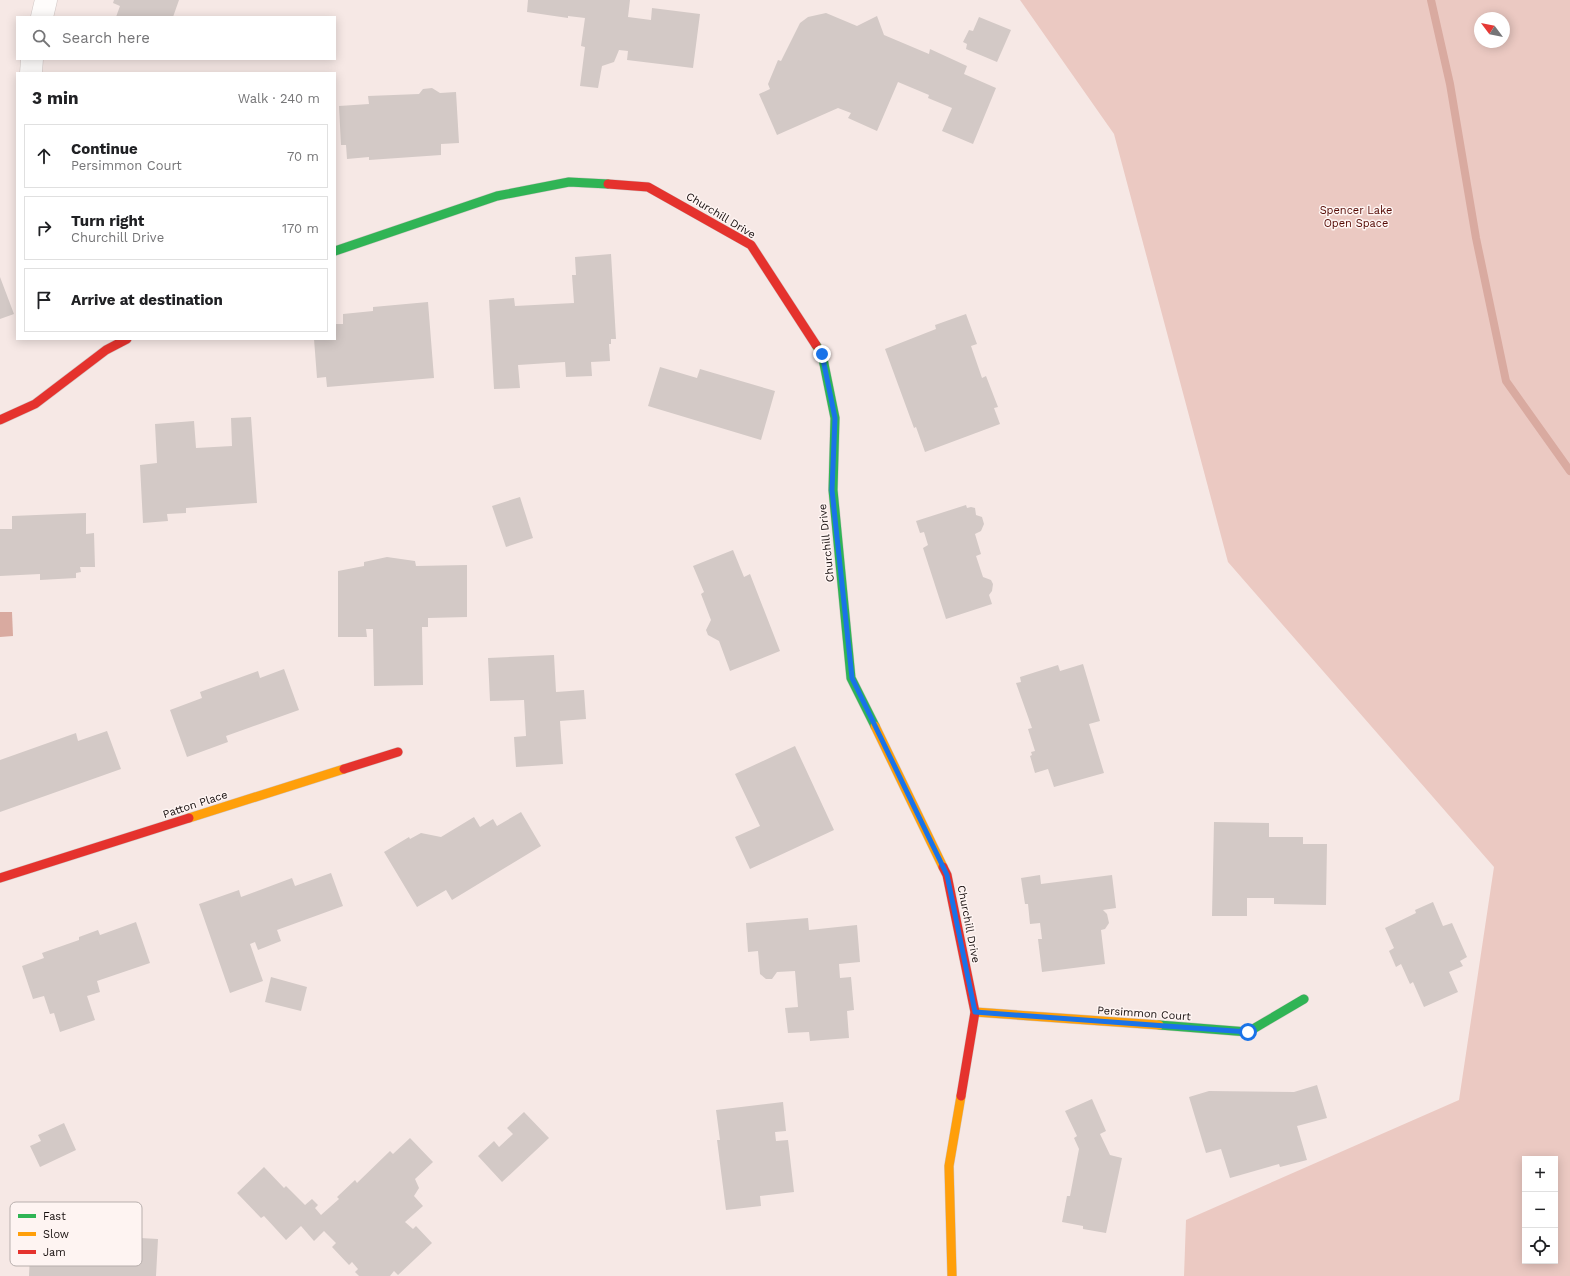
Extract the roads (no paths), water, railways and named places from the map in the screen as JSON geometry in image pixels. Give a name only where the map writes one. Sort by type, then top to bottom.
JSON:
[{"type":"street","points":[[42,16],[46,0]]},
{"type":"street","points":[[31,72],[32,60]]},
{"type":"street","name":"Churchill Drive","points":[[336,251],[497,196],[569,182],[648,187],[751,244],[822,354],[835,418],[832,490],[852,678],[947,875],[975,1012],[949,1166],[952,1276]]},
{"type":"street","points":[[0,420],[35,404],[102,344],[122,340]]},
{"type":"street","name":"Patton Place","points":[[0,878],[398,752]]},
{"type":"street","name":"Persimmon Court","points":[[975,1012],[1248,1032],[1304,999]]},
{"type":"waterway","points":[[1431,0],[1450,84],[1476,238],[1506,381],[1570,471]]},
{"type":"park label","name":"Spencer Lake Open Space","points":[[1356,216]]}]
